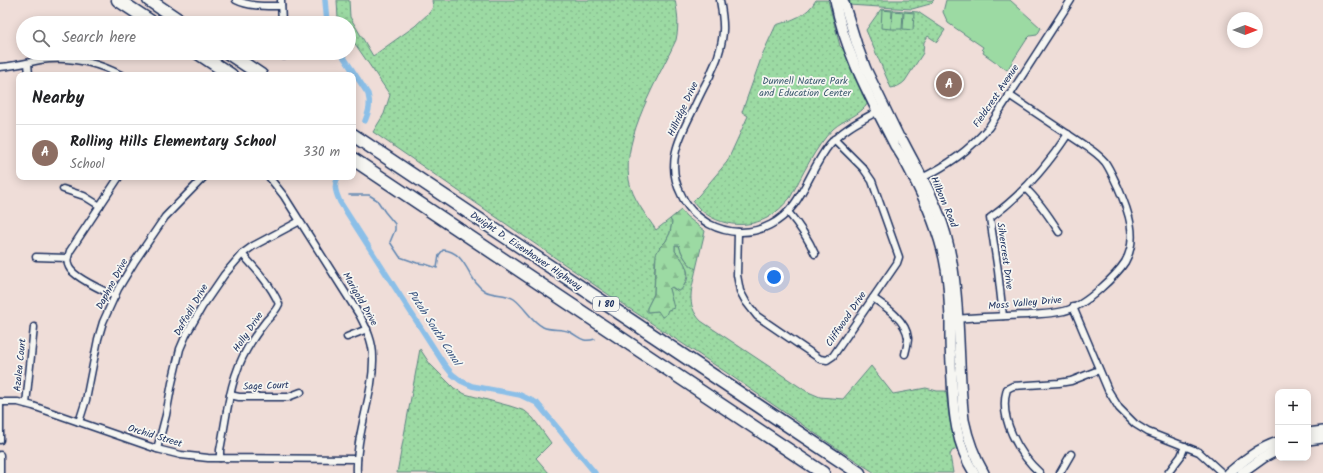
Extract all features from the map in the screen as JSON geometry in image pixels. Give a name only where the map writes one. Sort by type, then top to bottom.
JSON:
[{"type":"highway","points":[[118,0],[142,16]]},
{"type":"highway","points":[[149,0],[173,16]]},
{"type":"highway","points":[[208,60],[226,72]]},
{"type":"highway","points":[[238,60],[256,72]]},
{"type":"highway","name":"Dwight D. Eisenhower Highway","points":[[356,137],[859,473]]},
{"type":"highway","name":"Dwight D. Eisenhower Highway","points":[[356,161],[823,473]]},
{"type":"street","points":[[236,0],[241,3],[255,6],[281,3],[282,16]]},
{"type":"street","name":"Hillridge Drive","points":[[720,0],[724,23],[723,39],[718,58],[679,139],[674,157],[674,172],[678,188],[686,204],[692,212],[709,224],[720,230],[738,232],[757,230],[771,225],[788,212],[826,149],[834,140],[850,126],[881,110]]},
{"type":"street","name":"Hilborn Road","points":[[835,0],[840,22],[862,82],[881,110],[919,180],[932,219],[946,268],[954,319],[967,437],[984,473]]},
{"type":"street","name":"Hilborn Road","points":[[843,0],[857,45],[881,110]]},
{"type":"street","points":[[1062,0],[1070,2]]},
{"type":"street","name":"Fieldcrest Avenue","points":[[919,180],[947,164],[967,150],[989,127],[1070,2]]},
{"type":"street","points":[[0,67],[48,60]]},
{"type":"street","points":[[68,60],[83,61],[98,65],[114,72]]},
{"type":"street","points":[[28,63],[29,72]]},
{"type":"street","name":"Moss Valley Drive","points":[[954,319],[1042,314],[1064,311],[1073,308],[1093,295],[1116,275],[1125,261],[1130,247],[1132,236],[1129,216],[1123,198],[1105,163],[1095,152],[1009,95]]},
{"type":"street","name":"Silvercrest Drive","points":[[1002,316],[998,271],[990,218],[1025,188],[1046,166],[1068,134]]},
{"type":"street","name":"Cliffwood Drive","points":[[738,232],[737,275],[740,291],[746,302],[757,316],[820,359],[827,360],[833,356],[900,257],[872,181],[863,168],[834,140]]},
{"type":"street","points":[[114,296],[90,283],[71,270],[68,265],[67,258],[70,251],[117,180]]},
{"type":"street","name":"Daphne Drive","points":[[79,422],[86,400],[98,339],[114,296],[126,275],[165,217],[201,180]]},
{"type":"street","name":"Marigold Drive","points":[[271,180],[284,196],[367,329],[373,356],[373,370],[357,459],[357,473]]},
{"type":"street","points":[[1025,188],[1049,216],[1059,232]]},
{"type":"street","points":[[63,189],[84,196],[100,206]]},
{"type":"street","points":[[788,212],[802,229],[815,254]]},
{"type":"street","name":"Daffodil Drive","points":[[156,449],[166,415],[176,364],[186,336],[199,312],[224,275],[242,254],[253,246],[300,221]]},
{"type":"street","name":"Holly Drive","points":[[220,458],[220,450],[230,395],[239,365],[260,328],[277,309],[279,304],[277,298],[264,280],[242,254]]},
{"type":"street","points":[[36,257],[67,258]]},
{"type":"street","points":[[873,298],[896,316],[903,327],[908,339],[905,354]]},
{"type":"street","points":[[1073,308],[1108,390],[1119,408],[1135,424],[1148,432],[1199,452],[1222,473]]},
{"type":"street","name":"Hilborn Road","points":[[954,319],[950,352],[955,421],[964,454],[974,473]]},
{"type":"street","name":"Azalea Court","points":[[26,404],[34,327]]},
{"type":"street","points":[[347,338],[367,329]]},
{"type":"street","points":[[1040,473],[1023,455],[1009,426],[1005,411],[1004,396],[1007,389],[1014,386],[1072,381],[1100,370]]},
{"type":"street","name":"Sage Court","points":[[230,395],[239,397],[288,397],[301,392]]},
{"type":"street","points":[[0,402],[0,440]]},
{"type":"street","name":"Orchid Street","points":[[0,402],[26,404],[156,449],[187,456],[220,458],[357,459]]},
{"type":"street","points":[[1311,433],[1323,431]]},
{"type":"street","points":[[1311,440],[1323,438]]},
{"type":"street","points":[[1229,473],[1244,460],[1260,450],[1275,443]]},
{"type":"street","points":[[1168,473],[1181,456],[1185,446]]},
{"type":"street","points":[[1242,473],[1275,452]]},
{"type":"street","points":[[1060,473],[1071,454]]},
{"type":"street","points":[[0,455],[0,473]]},
{"type":"green space","points":[[337,0],[349,0],[350,16],[338,16]]},
{"type":"green space","points":[[432,0],[675,0],[678,20],[676,40],[643,108],[631,145],[628,163],[629,180],[633,193],[656,230],[670,219],[672,222],[670,233],[666,241],[660,247],[655,261],[654,294],[647,308],[648,312],[668,310],[672,302],[669,289],[671,287],[678,291],[684,286],[687,280],[688,275],[686,266],[675,251],[675,245],[679,245],[685,259],[696,269],[691,302],[696,315],[701,321],[806,391],[820,397],[843,399],[871,366],[893,394],[926,388],[937,391],[946,391],[949,416],[957,449],[952,451],[950,455],[953,473],[875,473],[835,447],[612,297],[373,132],[384,114],[390,95],[356,45],[356,27],[373,56],[415,26],[430,12],[433,7]]},
{"type":"green space","name":"Dunnell Nature Park and Education Center","points":[[816,0],[828,0],[840,46],[845,51],[868,103],[861,111],[837,126],[826,136],[809,162],[790,198],[773,214],[757,222],[747,224],[727,223],[717,220],[700,209],[693,201],[727,162],[748,116],[742,112],[763,53],[776,25],[804,14]]},
{"type":"green space","points":[[847,0],[934,0],[930,4],[912,9],[848,5]]},
{"type":"green space","points":[[946,0],[1010,0],[1041,28],[1037,35],[1030,36],[1027,39],[1007,70],[983,53],[983,47],[948,23],[943,12]]},
{"type":"green space","points":[[881,9],[918,12],[945,30],[937,42],[928,36],[924,42],[923,53],[905,81],[899,86],[891,88],[866,30]]},
{"type":"green space","points":[[882,10],[892,11],[891,29],[881,28]]},
{"type":"green space","points":[[893,11],[903,12],[902,29],[891,29]]},
{"type":"green space","points":[[904,12],[914,13],[913,30],[903,29]]},
{"type":"green space","points":[[681,210],[686,216],[705,231],[696,269],[690,265],[679,245],[675,245],[675,251],[683,260],[687,274],[681,290],[678,291],[672,287],[669,289],[674,308],[668,310],[666,315],[662,317],[658,311],[647,312],[647,308],[654,294],[656,254],[670,233],[672,222],[670,219]]},
{"type":"green space","points":[[420,349],[430,364],[454,388],[465,394],[525,411],[533,418],[551,443],[536,458],[549,473],[397,473]]},
{"type":"waterway","name":"Putah South Canal","points":[[325,0],[326,16]]},
{"type":"waterway","name":"Putah South Canal","points":[[346,60],[354,72]]},
{"type":"waterway","name":"Putah South Canal","points":[[356,76],[368,94],[369,108],[365,121]]},
{"type":"waterway","name":"Putah South Canal","points":[[336,180],[336,193],[340,202],[444,364],[452,374],[461,381],[472,386],[520,395],[537,403],[595,473]]},
{"type":"waterway","points":[[349,195],[369,195],[377,200],[395,224],[395,230],[390,242],[400,257],[437,268],[439,255],[443,250],[451,252],[462,261],[479,287],[488,293],[511,297],[538,324],[549,329],[570,332],[584,340],[595,339]]},
{"type":"place","name":"Rolling Hills Elementary School","points":[[949,84]]}]
